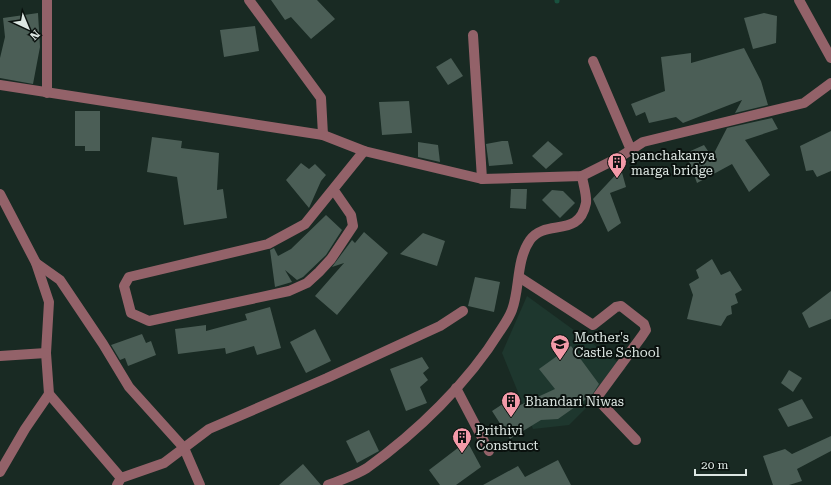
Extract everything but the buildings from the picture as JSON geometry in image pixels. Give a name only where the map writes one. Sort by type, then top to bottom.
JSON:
[{"type":"street","points":[[47,0],[47,93]]},
{"type":"street","points":[[249,0],[321,98],[323,135]]},
{"type":"street","points":[[800,0],[831,58]]},
{"type":"street","points":[[473,35],[482,179]]},
{"type":"street","points":[[593,61],[631,150]]},
{"type":"street","points":[[0,85],[323,135],[364,151],[482,179],[582,176],[643,142],[804,103],[831,83]]},
{"type":"street","points":[[333,189],[351,215],[353,226],[332,258],[307,283],[289,291],[149,321],[131,312],[125,295],[124,286],[129,277],[268,244],[305,224],[333,189],[364,151]]},
{"type":"street","points":[[328,485],[366,469],[423,423],[456,388],[488,350],[512,311],[524,251],[530,240],[537,232],[545,228],[564,227],[576,221],[582,215],[586,202],[582,176]]},
{"type":"street","points":[[0,194],[36,263],[49,302],[46,353],[49,394],[119,482],[164,463],[209,429],[327,378],[433,329],[463,311]]},
{"type":"street","points":[[36,263],[60,280],[103,344],[129,387],[184,448],[200,485]]},
{"type":"street","points":[[519,277],[593,325],[616,307],[621,306],[644,324],[646,330],[598,396],[598,400],[604,408],[636,440]]},
{"type":"street","points":[[0,356],[46,353]]},
{"type":"street","points":[[456,388],[489,451]]},
{"type":"street","points":[[0,472],[25,429],[49,394]]},
{"type":"shaded area","name":"Mother's Castle School","points":[[527,296],[626,368],[569,425],[533,429],[502,353]]},
{"type":"place","name":"panchakanya marga bridge","points":[[617,179]]},
{"type":"place","name":"Mother's Castle School","points":[[560,361]]},
{"type":"place","name":"Bhandari Niwas","points":[[511,418]]},
{"type":"place","name":"Prithivi Construct","points":[[462,454]]}]
